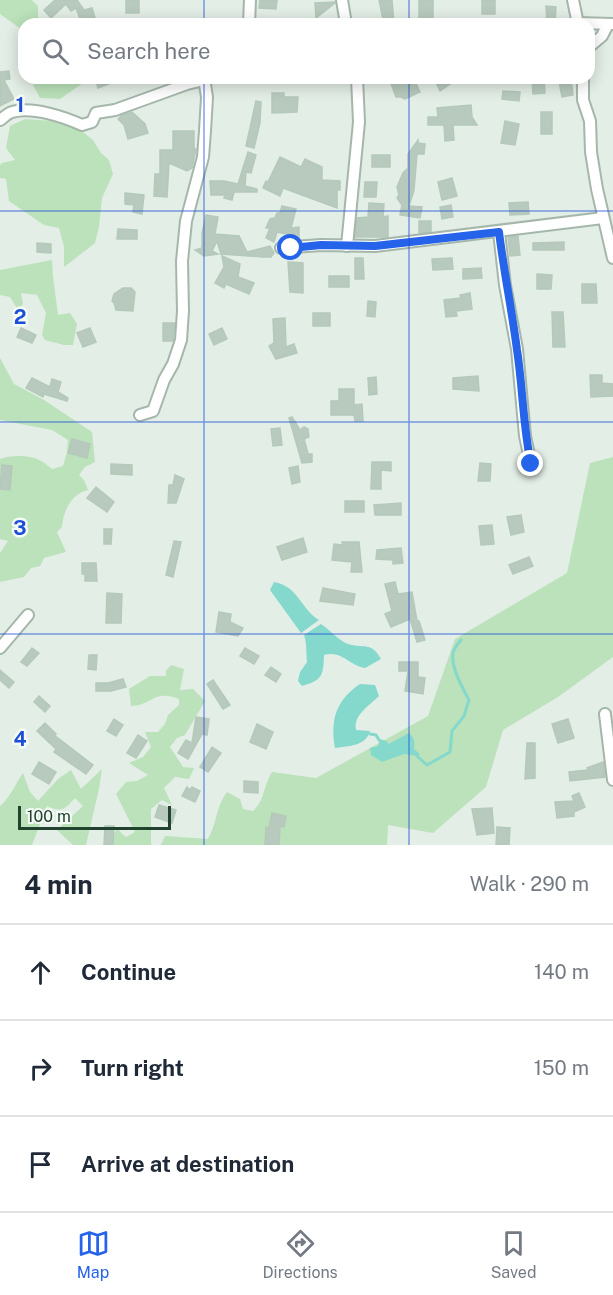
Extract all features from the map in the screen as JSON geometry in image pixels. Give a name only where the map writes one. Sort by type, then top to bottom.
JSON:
[{"type":"street","points":[[249,18],[250,0]]},
{"type":"street","points":[[342,0],[345,18]]},
{"type":"street","points":[[573,0],[577,18]]},
{"type":"street","points":[[595,24],[611,24]]},
{"type":"street","points":[[595,42],[611,24]]},
{"type":"street","points":[[0,120],[12,112],[38,111],[82,125],[91,122],[96,113],[115,110],[187,84]]},
{"type":"street","points":[[140,415],[153,411],[180,344],[183,311],[182,261],[186,221],[203,157],[207,97],[205,84]]},
{"type":"street","points":[[347,246],[359,122],[357,84]]},
{"type":"street","points":[[583,84],[583,100],[590,117],[591,152],[613,258]]},
{"type":"street","points":[[281,248],[321,245],[375,246],[603,218]]},
{"type":"street","points":[[499,232],[505,285],[517,349],[525,436],[531,464]]},
{"type":"street","points":[[0,648],[28,615]]},
{"type":"street","points":[[605,714],[613,780]]},
{"type":"green space","points":[[0,0],[32,0],[38,6],[38,18],[18,18],[18,27],[0,14]]},
{"type":"green space","points":[[82,84],[60,99],[40,98],[33,85]]},
{"type":"green space","points":[[25,119],[52,121],[79,129],[93,140],[101,153],[109,160],[113,174],[102,198],[95,243],[64,267],[64,247],[59,228],[44,225],[9,201],[6,179],[0,178],[0,165],[15,160],[6,148],[10,126]]},
{"type":"green space","points":[[52,260],[58,315],[70,313],[77,324],[73,345],[45,340],[42,335],[46,313],[37,295],[21,293],[23,304],[18,310],[10,297],[0,295],[0,270]]},
{"type":"green space","points":[[0,358],[14,384],[44,400],[92,432],[95,462],[85,467],[79,475],[88,490],[77,495],[69,504],[62,527],[57,532],[66,552],[44,558],[40,566],[31,568],[24,577],[0,582],[0,553],[8,541],[0,539],[0,459],[25,456],[35,458],[52,469],[63,466],[68,440],[52,430],[0,420]]},
{"type":"green space","points":[[613,457],[613,657],[558,697],[503,730],[486,787],[433,833],[388,825],[387,845],[161,845],[165,836],[208,839],[227,792],[240,799],[243,809],[253,811],[260,802],[272,772],[316,778],[428,716],[455,639],[567,573],[590,463]]},
{"type":"green space","points":[[171,665],[184,669],[180,690],[193,689],[205,701],[185,735],[177,738],[170,747],[183,767],[194,768],[189,779],[175,777],[164,788],[172,805],[162,800],[151,809],[151,845],[114,845],[111,839],[117,829],[126,837],[135,832],[116,794],[126,782],[137,781],[148,775],[129,763],[143,757],[151,747],[145,732],[158,732],[165,724],[168,715],[179,705],[179,699],[163,696],[144,704],[131,706],[129,689],[150,676],[166,676],[166,671]]},
{"type":"green space","points":[[102,769],[86,845],[73,845],[57,830],[83,806],[75,798],[63,809],[47,806],[32,845],[0,845],[0,806],[10,795],[23,773],[30,792],[38,801],[58,779],[71,770],[81,789]]},
{"type":"water","points":[[274,582],[289,588],[307,610],[319,620],[301,633],[270,590]]},
{"type":"water","points":[[321,624],[345,642],[374,650],[381,659],[365,668],[336,654],[324,655],[321,675],[315,681],[302,686],[298,681],[300,672],[307,662],[304,635]]},
{"type":"water","points":[[360,684],[375,685],[379,696],[359,715],[357,720],[356,730],[370,731],[365,740],[361,742],[335,748],[333,728],[340,704]]},
{"type":"water","points":[[409,733],[414,740],[414,749],[420,754],[417,756],[404,754],[382,762],[371,755],[370,748],[378,746],[380,739],[389,744]]},
{"type":"building","points":[[55,0],[77,0],[84,10],[92,8],[95,18],[80,18],[76,8],[71,11],[66,4],[51,18],[44,10]]},
{"type":"building","points":[[126,0],[139,0],[139,13],[126,13]]},
{"type":"building","points":[[260,0],[277,0],[276,9],[259,8]]},
{"type":"building","points":[[379,0],[392,0],[394,18],[383,18]]},
{"type":"building","points":[[419,0],[433,0],[433,18],[419,18]]},
{"type":"building","points":[[482,0],[495,0],[495,14],[482,14]]},
{"type":"building","points":[[315,3],[335,3],[316,18]]},
{"type":"building","points":[[546,6],[556,7],[555,18],[547,18]]},
{"type":"building","points":[[9,71],[10,79],[4,80],[14,99],[0,106],[0,72]]},
{"type":"building","points":[[97,84],[109,84],[98,88]]},
{"type":"building","points":[[391,84],[416,84],[420,92],[405,99],[396,97]]},
{"type":"building","points":[[437,84],[450,84],[440,91]]},
{"type":"building","points":[[532,84],[544,84],[545,93],[533,94]]},
{"type":"building","points":[[560,84],[572,84],[573,95],[562,97]]},
{"type":"building","points":[[503,91],[520,92],[519,101],[502,99]]},
{"type":"building","points":[[272,93],[284,93],[284,97],[298,97],[297,112],[272,113]]},
{"type":"building","points":[[256,101],[261,102],[260,123],[254,148],[246,146]]},
{"type":"building","points":[[471,105],[472,117],[477,125],[453,125],[454,140],[445,141],[444,125],[428,125],[428,117],[438,117],[437,108]]},
{"type":"building","points":[[132,112],[145,124],[148,133],[128,139],[124,125],[118,119]]},
{"type":"building","points":[[541,112],[552,112],[552,134],[541,134]]},
{"type":"building","points":[[505,121],[519,124],[515,145],[501,143]]},
{"type":"building","points":[[173,131],[194,131],[194,149],[196,149],[192,168],[187,171],[169,163],[167,197],[154,196],[155,174],[160,174],[160,150],[173,150]]},
{"type":"building","points":[[418,140],[418,143],[425,144],[424,154],[417,154],[414,190],[409,206],[422,207],[420,218],[400,215],[402,205],[397,198],[399,195],[397,187],[403,173],[408,168],[408,154]]},
{"type":"building","points":[[248,152],[256,155],[251,173],[246,172],[245,186],[257,189],[257,192],[234,192],[232,200],[224,198],[225,195],[211,195],[210,181],[238,184]]},
{"type":"building","points":[[372,155],[390,155],[390,167],[372,167]]},
{"type":"building","points":[[280,157],[301,167],[305,159],[322,167],[322,180],[340,181],[340,190],[337,190],[337,208],[283,188],[280,196],[263,188]]},
{"type":"building","points":[[452,178],[457,196],[442,200],[438,182]]},
{"type":"building","points":[[365,182],[377,182],[376,197],[364,197]]},
{"type":"building","points":[[125,193],[144,195],[142,214],[133,212],[134,205],[125,204]]},
{"type":"building","points":[[528,202],[529,214],[510,215],[509,203]]},
{"type":"building","points":[[369,203],[384,204],[383,217],[388,216],[388,237],[355,237],[357,218],[368,217]]},
{"type":"building","points":[[451,205],[453,217],[442,219],[440,207]]},
{"type":"building","points":[[282,206],[296,209],[291,228],[299,227],[299,239],[292,240],[291,235],[277,232],[274,242],[266,238],[270,228],[266,228],[270,219],[280,213]]},
{"type":"building","points":[[206,215],[218,217],[215,234],[239,236],[247,252],[270,246],[274,253],[271,257],[221,254],[217,241],[212,251],[218,254],[204,256],[195,250],[202,248],[202,233]]},
{"type":"building","points":[[419,221],[431,221],[431,232],[419,233]]},
{"type":"building","points":[[118,229],[137,230],[137,239],[117,239]]},
{"type":"building","points":[[518,236],[520,255],[510,256],[508,237]]},
{"type":"building","points":[[564,242],[564,250],[533,250],[533,243]]},
{"type":"building","points":[[37,243],[51,244],[51,253],[37,252]]},
{"type":"building","points":[[222,256],[240,264],[238,277],[254,283],[249,294],[226,284],[224,288],[215,283],[224,267]]},
{"type":"building","points":[[355,258],[363,258],[364,279],[355,279]]},
{"type":"building","points":[[452,258],[453,269],[433,270],[432,259]]},
{"type":"building","points":[[288,262],[303,263],[303,293],[290,292]]},
{"type":"building","points":[[481,268],[482,278],[463,279],[463,269]]},
{"type":"building","points":[[537,274],[552,275],[551,289],[537,289]]},
{"type":"building","points":[[329,276],[349,276],[349,287],[329,287]]},
{"type":"building","points":[[582,284],[596,284],[597,303],[582,303]]},
{"type":"building","points":[[123,288],[131,288],[135,292],[133,311],[116,310],[112,301],[114,294]]},
{"type":"building","points":[[470,293],[472,309],[456,311],[457,316],[446,317],[444,300],[461,298],[460,295]]},
{"type":"building","points":[[368,301],[376,302],[375,317],[367,316]]},
{"type":"building","points":[[552,312],[563,312],[565,347],[553,347]]},
{"type":"building","points":[[313,313],[330,313],[330,326],[313,326]]},
{"type":"building","points":[[285,318],[286,347],[294,344],[297,353],[276,359],[269,346],[274,343],[273,319]]},
{"type":"building","points":[[163,323],[175,323],[173,341],[163,341]]},
{"type":"building","points":[[21,328],[36,335],[32,343],[17,337]]},
{"type":"building","points":[[90,328],[96,342],[83,347],[77,333]]},
{"type":"building","points":[[222,328],[227,339],[214,345],[209,334]]},
{"type":"building","points":[[590,375],[602,375],[602,383],[613,384],[613,396],[591,397]]},
{"type":"building","points":[[478,376],[479,391],[453,389],[453,378]]},
{"type":"building","points":[[376,377],[377,394],[369,395],[368,378]]},
{"type":"building","points":[[32,378],[50,387],[52,379],[61,382],[58,392],[68,398],[67,401],[44,394],[43,397],[26,388]]},
{"type":"building","points":[[339,389],[354,389],[354,405],[362,404],[363,421],[355,421],[354,415],[331,415],[331,401],[339,401]]},
{"type":"building","points":[[292,417],[300,430],[304,427],[308,429],[309,437],[304,439],[308,454],[312,454],[312,462],[302,463],[289,418]]},
{"type":"building","points":[[280,428],[282,445],[273,446],[271,429]]},
{"type":"building","points":[[72,439],[90,444],[87,458],[68,453]]},
{"type":"building","points":[[372,462],[391,462],[391,471],[381,470],[381,489],[371,489]]},
{"type":"building","points":[[480,463],[491,464],[490,481],[478,481]]},
{"type":"building","points":[[111,464],[132,465],[132,475],[111,474]]},
{"type":"building","points":[[2,465],[12,466],[10,490],[0,489]]},
{"type":"building","points":[[298,466],[300,482],[292,484],[289,468]]},
{"type":"building","points":[[175,475],[184,479],[176,503],[168,503],[169,485],[173,485]]},
{"type":"building","points":[[96,487],[114,502],[107,512],[87,498]]},
{"type":"building","points":[[345,501],[364,501],[364,512],[345,512]]},
{"type":"building","points":[[401,503],[401,515],[375,515],[374,505]]},
{"type":"building","points":[[521,515],[524,532],[511,535],[507,517]]},
{"type":"building","points":[[492,525],[494,544],[481,545],[479,526]]},
{"type":"building","points":[[104,529],[112,529],[111,544],[104,544]]},
{"type":"building","points":[[303,538],[307,552],[282,560],[277,547]]},
{"type":"building","points":[[174,541],[181,542],[173,577],[166,575]]},
{"type":"building","points":[[342,542],[359,542],[362,572],[351,572],[352,562],[332,560],[334,544],[343,545]]},
{"type":"building","points":[[401,548],[403,563],[393,564],[393,560],[376,559],[377,550]]},
{"type":"building","points":[[529,557],[533,566],[513,574],[509,565]]},
{"type":"building","points":[[82,563],[96,563],[97,581],[85,581],[85,574],[82,574]]},
{"type":"building","points":[[395,582],[398,594],[412,592],[417,621],[419,621],[425,640],[417,642],[410,619],[391,627],[385,614],[392,611],[385,584]]},
{"type":"building","points":[[323,588],[355,594],[353,605],[320,601]]},
{"type":"building","points":[[107,593],[122,594],[121,623],[106,623]]},
{"type":"building","points":[[219,612],[231,614],[230,622],[243,628],[238,636],[216,632]]},
{"type":"building","points":[[32,648],[39,653],[27,666],[21,662]]},
{"type":"building","points":[[245,648],[259,656],[254,664],[240,656]]},
{"type":"building","points":[[89,655],[97,655],[96,670],[88,669]]},
{"type":"building","points":[[399,662],[418,662],[418,677],[425,678],[423,694],[405,691],[408,671],[399,671]]},
{"type":"building","points":[[271,667],[281,674],[276,682],[265,675]]},
{"type":"building","points":[[0,670],[14,682],[9,688],[0,680]]},
{"type":"building","points":[[123,679],[126,687],[111,691],[96,691],[96,683]]},
{"type":"building","points":[[213,680],[230,705],[223,709],[207,684]]},
{"type":"building","points":[[39,696],[50,706],[45,712],[34,702]]},
{"type":"building","points":[[196,717],[209,719],[207,735],[202,734],[188,759],[178,753],[186,740],[192,743]]},
{"type":"building","points":[[114,719],[123,725],[116,736],[107,731]]},
{"type":"building","points":[[568,719],[574,738],[558,743],[552,724]]},
{"type":"building","points":[[45,723],[56,734],[54,735],[93,765],[86,774],[54,752],[56,749],[37,731]]},
{"type":"building","points":[[257,724],[273,732],[266,749],[250,742]]},
{"type":"building","points":[[138,735],[147,741],[136,758],[127,753]]},
{"type":"building","points":[[527,743],[535,743],[535,778],[525,779]]},
{"type":"building","points":[[212,747],[221,753],[208,772],[200,767]]},
{"type":"building","points":[[39,762],[56,772],[49,784],[32,774]]},
{"type":"building","points":[[603,762],[605,777],[570,781],[569,772],[588,770],[587,768]]},
{"type":"building","points":[[244,781],[258,782],[258,793],[244,792]]},
{"type":"building","points":[[187,787],[190,790],[192,787],[200,791],[195,802],[182,796]]},
{"type":"building","points":[[579,793],[585,807],[574,812],[574,816],[557,818],[555,802],[574,801],[572,796]]},
{"type":"building","points":[[159,805],[176,810],[172,823],[155,817]]},
{"type":"building","points":[[492,808],[494,833],[477,835],[472,809]]},
{"type":"building","points":[[272,813],[286,816],[284,827],[280,826],[279,845],[265,845],[266,827],[269,828]]},
{"type":"building","points":[[105,826],[114,826],[113,845],[104,845]]},
{"type":"building","points":[[497,827],[510,828],[509,845],[496,845]]},
{"type":"waterway","points":[[417,756],[427,765],[450,752],[452,731],[464,716],[469,700],[458,677],[453,659],[454,649],[461,640]]},
{"type":"waterway","points":[[370,734],[376,735],[379,740]]},
{"type":"route","points":[[291,248],[321,245],[375,246],[499,232],[505,285],[517,349],[525,436],[531,464]]}]
